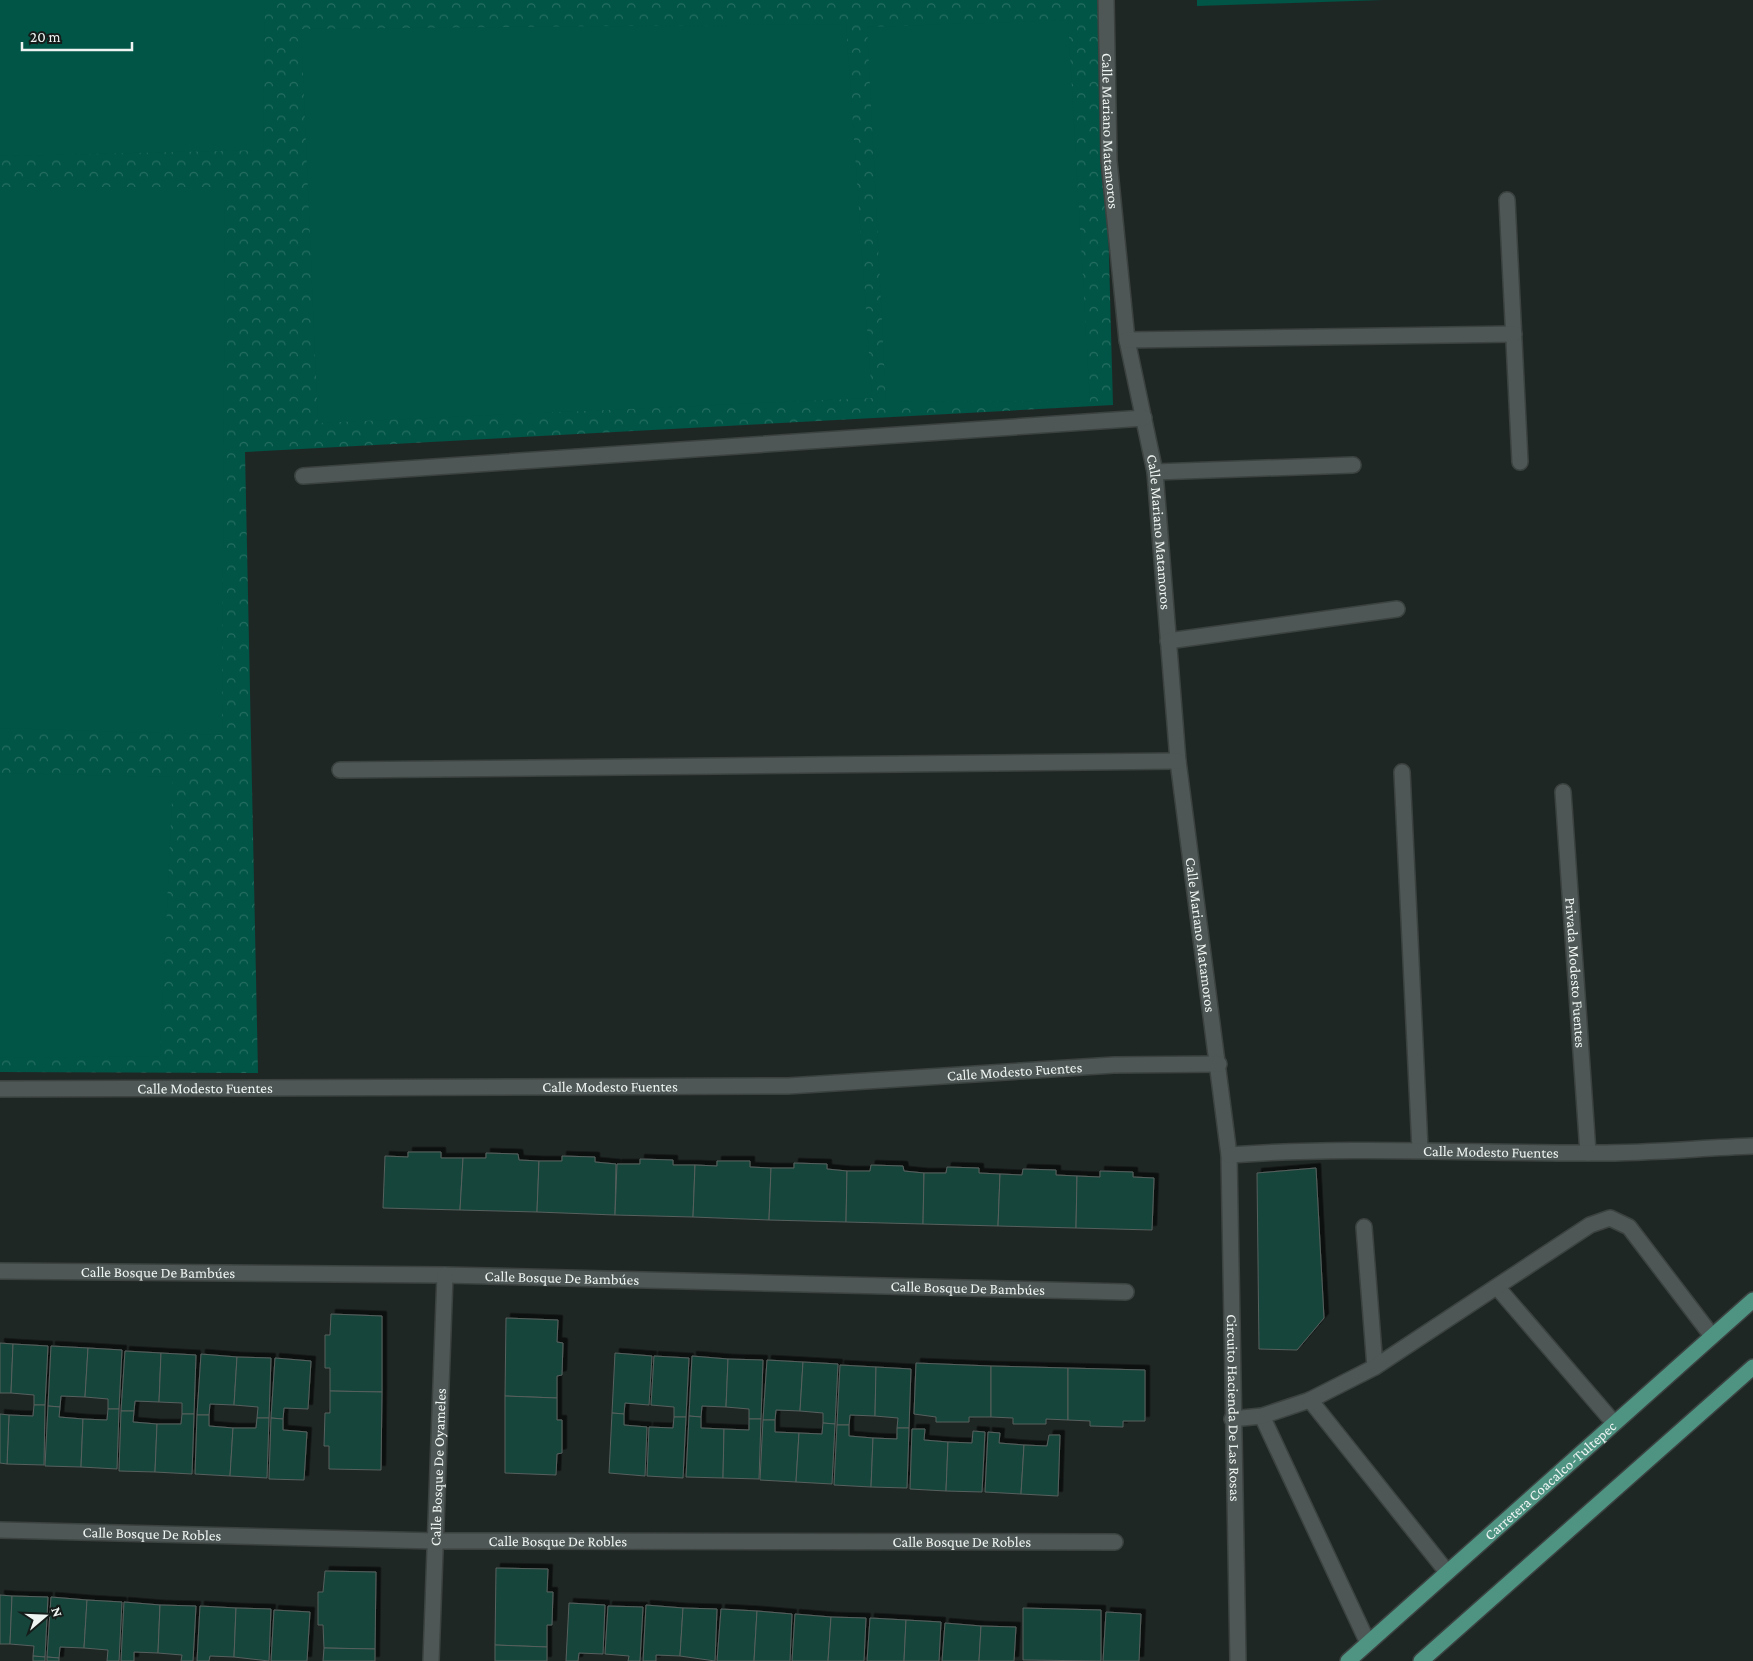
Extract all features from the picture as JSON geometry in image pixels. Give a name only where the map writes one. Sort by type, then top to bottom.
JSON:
[{"type":"main road","name":"Carretera Coacalco-Tultepec","points":[[1348,1661],[1753,1300]]},
{"type":"main road","points":[[1421,1661],[1753,1367]]},
{"type":"street","name":"Calle Mariano Matamoros","points":[[1106,0],[1109,161],[1126,340],[1155,472],[1178,761],[1219,1064],[1229,1155]]},
{"type":"street","points":[[1507,200],[1520,462]]},
{"type":"street","points":[[1126,340],[1514,334]]},
{"type":"street","points":[[302,476],[1144,418]]},
{"type":"street","points":[[1155,472],[1353,465]]},
{"type":"street","points":[[1168,641],[1397,609]]},
{"type":"street","points":[[340,770],[1178,761]]},
{"type":"street","points":[[1402,772],[1420,1149]]},
{"type":"street","name":"Privada Modesto Fuentes","points":[[1563,792],[1588,1154]]},
{"type":"street","name":"Calle Modesto Fuentes","points":[[0,1089],[788,1086],[1114,1065],[1219,1064]]},
{"type":"street","name":"Calle Modesto Fuentes","points":[[1229,1155],[1420,1149],[1588,1154],[1753,1146]]},
{"type":"street","name":"Circuito Hacienda De Las Rosas","points":[[1229,1155],[1232,1419],[1238,1661]]},
{"type":"street","points":[[1232,1419],[1262,1416],[1310,1400],[1375,1367],[1590,1225],[1610,1218],[1629,1227],[1712,1336]]},
{"type":"street","points":[[1364,1227],[1375,1367]]},
{"type":"street","name":"Calle Bosque De Bambúes","points":[[0,1271],[445,1275],[1126,1292]]},
{"type":"street","name":"Calle Bosque De Oyameles","points":[[431,1661],[445,1275]]},
{"type":"street","points":[[1497,1287],[1614,1423]]},
{"type":"street","points":[[1310,1400],[1447,1572]]},
{"type":"street","points":[[1262,1416],[1368,1642]]},
{"type":"street","name":"Calle Bosque De Robles","points":[[0,1530],[436,1541],[1115,1542]]},
{"type":"green space","points":[[0,0],[1102,0],[1113,405],[245,452],[258,1073],[0,1072]]},
{"type":"green space","points":[[0,0],[265,0],[263,150],[0,156]]},
{"type":"green space","points":[[1197,0],[1383,0],[1197,6]]},
{"type":"green space","points":[[1068,20],[1090,401],[886,402],[867,27]]},
{"type":"green space","points":[[846,24],[872,398],[318,423],[301,29]]},
{"type":"green space","points":[[0,187],[225,187],[222,735],[0,728]]},
{"type":"green space","points":[[0,773],[173,777],[160,1056],[0,1058]]},
{"type":"building","points":[[408,1152],[441,1152],[441,1158],[463,1158],[460,1210],[383,1208],[385,1156],[408,1157]]},
{"type":"building","points":[[486,1153],[518,1154],[519,1160],[539,1161],[537,1212],[460,1210],[463,1158],[486,1158]]},
{"type":"building","points":[[562,1156],[595,1157],[595,1162],[616,1164],[615,1215],[537,1212],[539,1161],[562,1161]]},
{"type":"building","points":[[640,1159],[673,1160],[673,1165],[695,1165],[693,1217],[615,1215],[617,1164],[640,1164]]},
{"type":"building","points":[[717,1161],[750,1161],[750,1167],[771,1168],[769,1220],[693,1217],[695,1165],[717,1166]]},
{"type":"building","points":[[794,1163],[827,1164],[827,1169],[847,1171],[846,1222],[769,1220],[771,1168],[794,1168]]},
{"type":"building","points":[[871,1165],[903,1166],[904,1171],[924,1173],[923,1224],[846,1222],[847,1171],[870,1171]]},
{"type":"building","points":[[947,1167],[979,1168],[979,1173],[1000,1174],[998,1226],[923,1224],[924,1173],[946,1173]]},
{"type":"building","points":[[1316,1168],[1324,1318],[1297,1350],[1259,1349],[1257,1173]]},
{"type":"building","points":[[1023,1169],[1056,1170],[1056,1175],[1077,1176],[1076,1228],[998,1226],[1000,1174],[1022,1175]]},
{"type":"building","points":[[1100,1171],[1133,1172],[1133,1177],[1154,1178],[1152,1230],[1076,1228],[1077,1176],[1100,1177]]},
{"type":"building","points":[[331,1314],[382,1316],[382,1392],[330,1391],[330,1368],[325,1368],[325,1335],[330,1335]]},
{"type":"building","points":[[506,1318],[558,1320],[557,1342],[563,1343],[562,1375],[557,1376],[557,1398],[505,1396]]},
{"type":"building","points":[[0,1343],[13,1344],[11,1393],[0,1393]]},
{"type":"building","points":[[13,1344],[48,1346],[45,1405],[34,1405],[34,1395],[11,1393]]},
{"type":"building","points":[[51,1346],[88,1348],[85,1397],[61,1396],[60,1407],[48,1406]]},
{"type":"building","points":[[88,1348],[122,1350],[119,1409],[108,1409],[108,1399],[85,1397]]},
{"type":"building","points":[[125,1351],[161,1353],[159,1402],[135,1401],[134,1411],[121,1411]]},
{"type":"building","points":[[161,1353],[196,1355],[194,1414],[182,1414],[182,1403],[159,1402]]},
{"type":"building","points":[[615,1353],[652,1356],[649,1405],[625,1403],[624,1414],[612,1413]]},
{"type":"building","points":[[201,1354],[237,1357],[234,1405],[210,1404],[209,1415],[197,1415]]},
{"type":"building","points":[[654,1356],[689,1358],[686,1417],[674,1417],[674,1407],[651,1405]]},
{"type":"building","points":[[692,1356],[728,1359],[726,1407],[702,1406],[701,1417],[689,1416]]},
{"type":"building","points":[[237,1357],[271,1358],[269,1418],[257,1418],[258,1407],[234,1405]]},
{"type":"building","points":[[275,1358],[311,1361],[308,1409],[284,1408],[283,1419],[271,1418]]},
{"type":"building","points":[[728,1359],[763,1360],[761,1419],[749,1419],[749,1409],[726,1407]]},
{"type":"building","points":[[767,1360],[803,1362],[800,1411],[776,1410],[775,1420],[763,1420]]},
{"type":"building","points":[[803,1362],[838,1364],[835,1424],[823,1423],[823,1413],[800,1411]]},
{"type":"building","points":[[916,1363],[991,1366],[991,1417],[969,1417],[969,1422],[936,1422],[936,1417],[914,1414]]},
{"type":"building","points":[[840,1365],[876,1367],[875,1416],[850,1415],[849,1425],[837,1425]]},
{"type":"building","points":[[991,1366],[1068,1368],[1068,1420],[1046,1419],[1046,1424],[1013,1424],[1013,1418],[991,1417]]},
{"type":"building","points":[[876,1367],[911,1369],[909,1428],[897,1428],[898,1418],[875,1416]]},
{"type":"building","points":[[1068,1368],[1145,1370],[1145,1421],[1123,1421],[1123,1427],[1090,1426],[1090,1421],[1068,1420]]},
{"type":"building","points":[[330,1391],[382,1392],[381,1470],[329,1469],[329,1446],[324,1446],[325,1413],[330,1413]]},
{"type":"building","points":[[505,1396],[557,1398],[557,1420],[562,1420],[562,1453],[557,1454],[556,1475],[505,1473]]},
{"type":"building","points":[[34,1405],[45,1405],[44,1465],[7,1464],[9,1415],[33,1416]]},
{"type":"building","points":[[48,1406],[60,1407],[59,1417],[83,1419],[81,1467],[45,1466]]},
{"type":"building","points":[[108,1409],[119,1409],[117,1469],[81,1467],[83,1419],[107,1420]]},
{"type":"building","points":[[121,1411],[134,1411],[133,1422],[157,1424],[155,1472],[119,1471]]},
{"type":"building","points":[[612,1413],[624,1414],[624,1425],[647,1427],[645,1476],[609,1473]]},
{"type":"building","points":[[0,1414],[9,1415],[7,1464],[0,1463]]},
{"type":"building","points":[[182,1414],[194,1414],[192,1474],[155,1472],[157,1424],[181,1424]]},
{"type":"building","points":[[197,1415],[209,1415],[209,1426],[233,1428],[230,1476],[195,1474]]},
{"type":"building","points":[[689,1416],[701,1417],[701,1428],[724,1429],[723,1478],[686,1477]]},
{"type":"building","points":[[674,1417],[686,1417],[683,1478],[647,1476],[649,1427],[673,1428]]},
{"type":"building","points":[[257,1418],[269,1418],[267,1478],[230,1476],[233,1428],[256,1428]]},
{"type":"building","points":[[271,1418],[283,1419],[283,1430],[307,1432],[304,1480],[269,1479]]},
{"type":"building","points":[[749,1419],[761,1419],[759,1479],[723,1478],[724,1429],[749,1430]]},
{"type":"building","points":[[763,1420],[775,1420],[775,1432],[799,1433],[796,1482],[760,1480]]},
{"type":"building","points":[[823,1423],[835,1424],[832,1484],[796,1482],[799,1433],[822,1434]]},
{"type":"building","points":[[837,1425],[849,1425],[849,1436],[873,1438],[871,1487],[834,1485]]},
{"type":"building","points":[[897,1428],[909,1428],[907,1488],[871,1487],[873,1438],[897,1439]]},
{"type":"building","points":[[912,1429],[925,1429],[924,1440],[948,1442],[946,1491],[910,1489]]},
{"type":"building","points":[[973,1431],[985,1432],[982,1492],[946,1491],[948,1442],[972,1443]]},
{"type":"building","points":[[988,1432],[1000,1433],[999,1443],[1024,1445],[1021,1494],[985,1492]]},
{"type":"building","points":[[1049,1435],[1060,1435],[1058,1496],[1021,1494],[1024,1445],[1047,1446]]},
{"type":"building","points":[[496,1568],[548,1569],[547,1592],[553,1592],[552,1625],[547,1625],[547,1647],[495,1645]]},
{"type":"building","points":[[325,1571],[376,1572],[375,1649],[324,1648],[323,1625],[318,1625],[318,1592],[323,1592]]},
{"type":"building","points":[[0,1595],[12,1596],[10,1644],[0,1644]]},
{"type":"building","points":[[12,1596],[48,1597],[45,1657],[33,1656],[34,1646],[10,1644]]},
{"type":"building","points":[[51,1597],[87,1600],[84,1648],[60,1647],[59,1658],[47,1657]]},
{"type":"building","points":[[87,1600],[122,1602],[119,1661],[107,1661],[108,1650],[84,1648]]},
{"type":"building","points":[[124,1602],[160,1605],[158,1653],[134,1652],[134,1661],[121,1661]]},
{"type":"building","points":[[569,1603],[605,1605],[603,1654],[579,1653],[578,1661],[566,1661]]},
{"type":"building","points":[[160,1605],[196,1606],[193,1661],[181,1661],[182,1655],[158,1653]]},
{"type":"building","points":[[646,1605],[683,1608],[680,1656],[656,1655],[656,1661],[643,1661]]},
{"type":"building","points":[[200,1606],[236,1608],[234,1657],[210,1656],[209,1661],[197,1661]]},
{"type":"building","points":[[608,1606],[643,1607],[640,1661],[628,1661],[629,1656],[605,1654]]},
{"type":"building","points":[[236,1608],[271,1609],[269,1661],[234,1657]]},
{"type":"building","points":[[683,1608],[717,1609],[715,1661],[680,1656]]},
{"type":"building","points":[[1023,1608],[1101,1610],[1101,1661],[1023,1660]]},
{"type":"building","points":[[721,1609],[757,1611],[754,1661],[717,1661]]},
{"type":"building","points":[[274,1610],[310,1612],[307,1661],[271,1661]]},
{"type":"building","points":[[757,1611],[792,1614],[790,1661],[754,1661]]},
{"type":"building","points":[[1106,1612],[1141,1614],[1139,1661],[1103,1661]]},
{"type":"building","points":[[795,1614],[831,1617],[828,1661],[792,1661]]},
{"type":"building","points":[[831,1617],[866,1618],[864,1661],[828,1661]]},
{"type":"building","points":[[870,1618],[906,1620],[904,1661],[867,1661]]},
{"type":"building","points":[[906,1620],[941,1622],[939,1661],[904,1661]]},
{"type":"building","points":[[945,1623],[981,1626],[979,1661],[942,1661]]},
{"type":"building","points":[[981,1626],[1016,1627],[1014,1661],[979,1661]]},
{"type":"building","points":[[495,1645],[547,1647],[547,1661],[495,1661]]},
{"type":"building","points":[[324,1648],[375,1649],[375,1661],[323,1661]]},
{"type":"building","points":[[33,1656],[45,1657],[45,1661],[33,1661]]},
{"type":"building","points":[[47,1657],[59,1658],[59,1661],[47,1661]]}]
